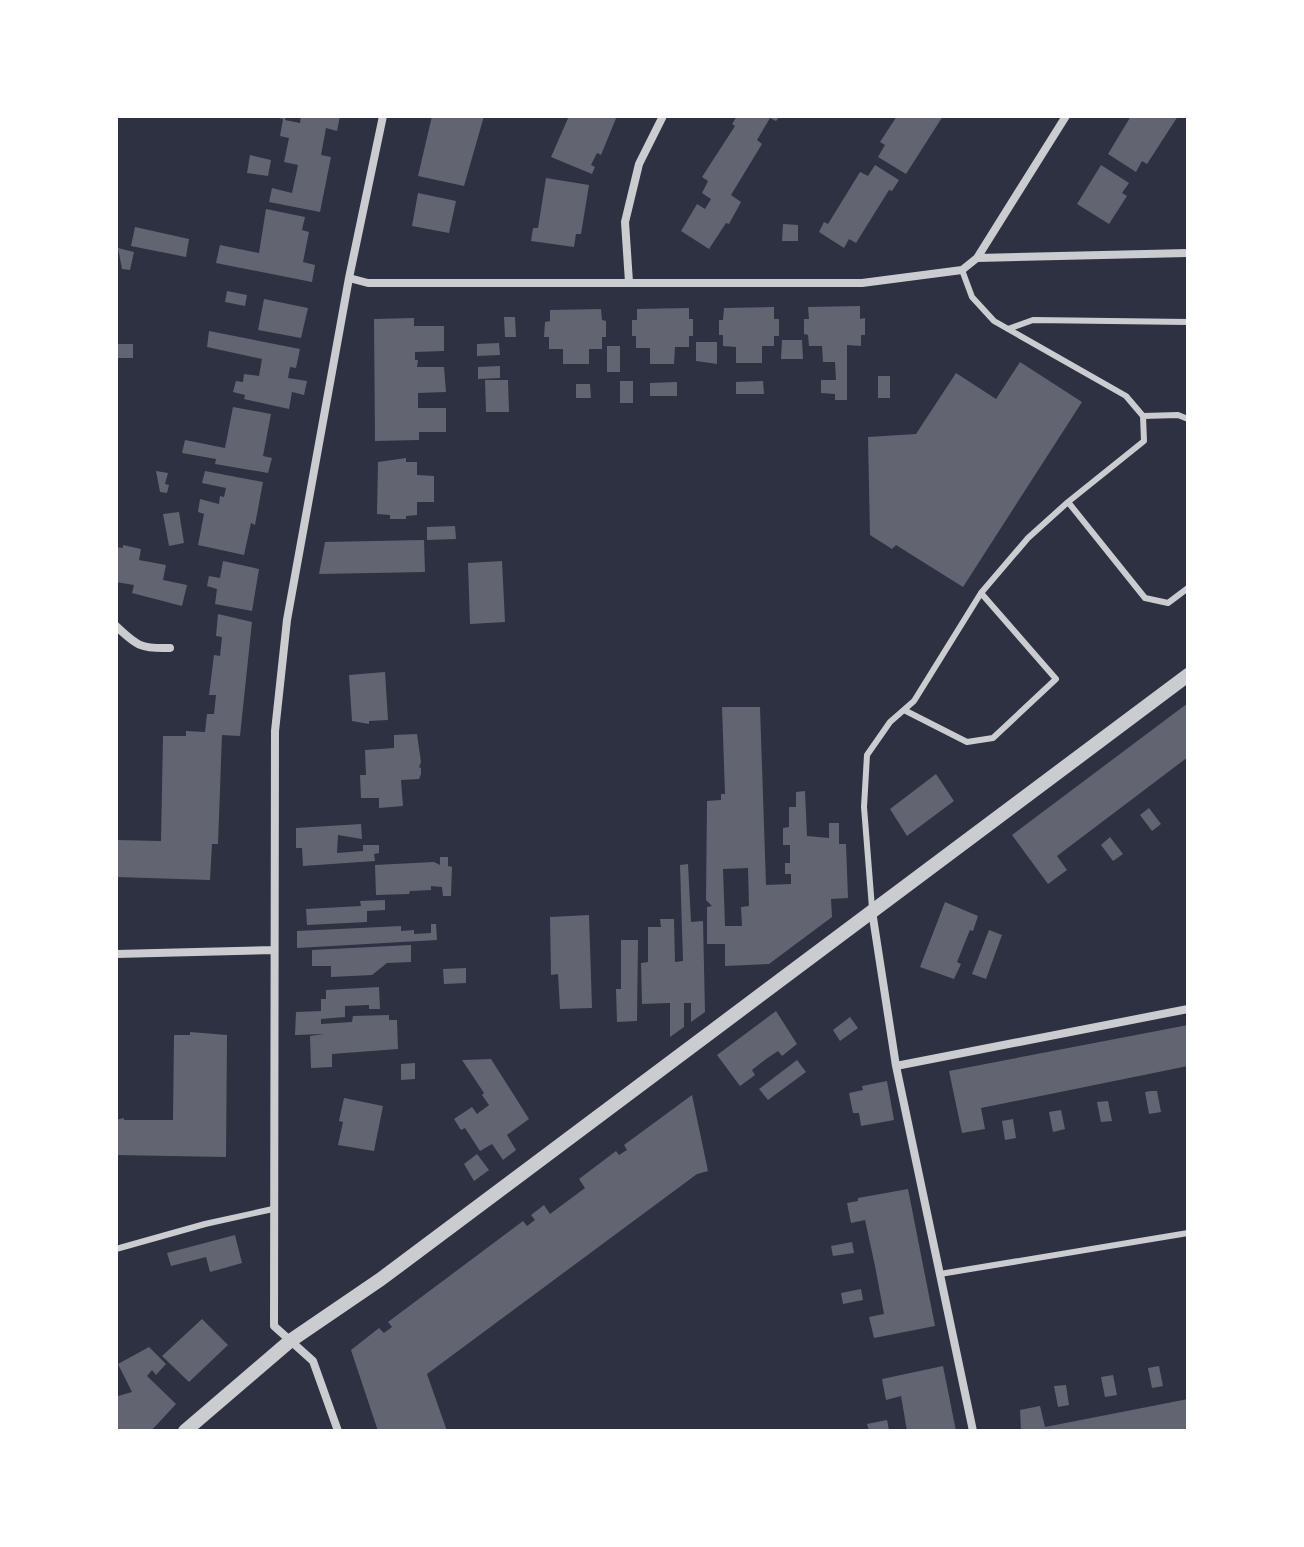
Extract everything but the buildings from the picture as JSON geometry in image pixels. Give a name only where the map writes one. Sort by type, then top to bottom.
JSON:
[{"type":"street","points":[[338,1431],[313,1361],[274,1326],[275,731],[286,633],[349,278],[383,116]]},
{"type":"street","points":[[629,282],[625,222],[639,164],[663,116]]},
{"type":"street","points":[[349,278],[368,283],[862,283],[962,270],[977,258],[1066,116]]},
{"type":"street","points":[[977,258],[1188,253]]},
{"type":"street","points":[[116,626],[137,645],[148,649],[170,648]]},
{"type":"street","points":[[185,1431],[290,1341],[394,1270],[1188,675]]},
{"type":"street","points":[[872,911],[896,1066],[973,1431]]},
{"type":"street","points":[[116,954],[274,950]]},
{"type":"street","points":[[896,1066],[1188,1009]]},
{"type":"lane","points":[[872,911],[864,807],[867,755],[890,722],[914,701],[981,593],[1028,538],[1144,441],[1143,416],[1126,396],[994,321],[972,297],[962,270]]},
{"type":"lane","points":[[1008,329],[1033,320],[1188,322]]},
{"type":"lane","points":[[1143,416],[1178,415],[1188,419]]},
{"type":"lane","points":[[1068,502],[1145,598],[1168,603],[1188,588]]},
{"type":"lane","points":[[904,710],[967,742],[993,738],[1056,679],[981,593]]},
{"type":"lane","points":[[116,1249],[273,1209]]},
{"type":"lane","points":[[940,1274],[1188,1233]]}]
